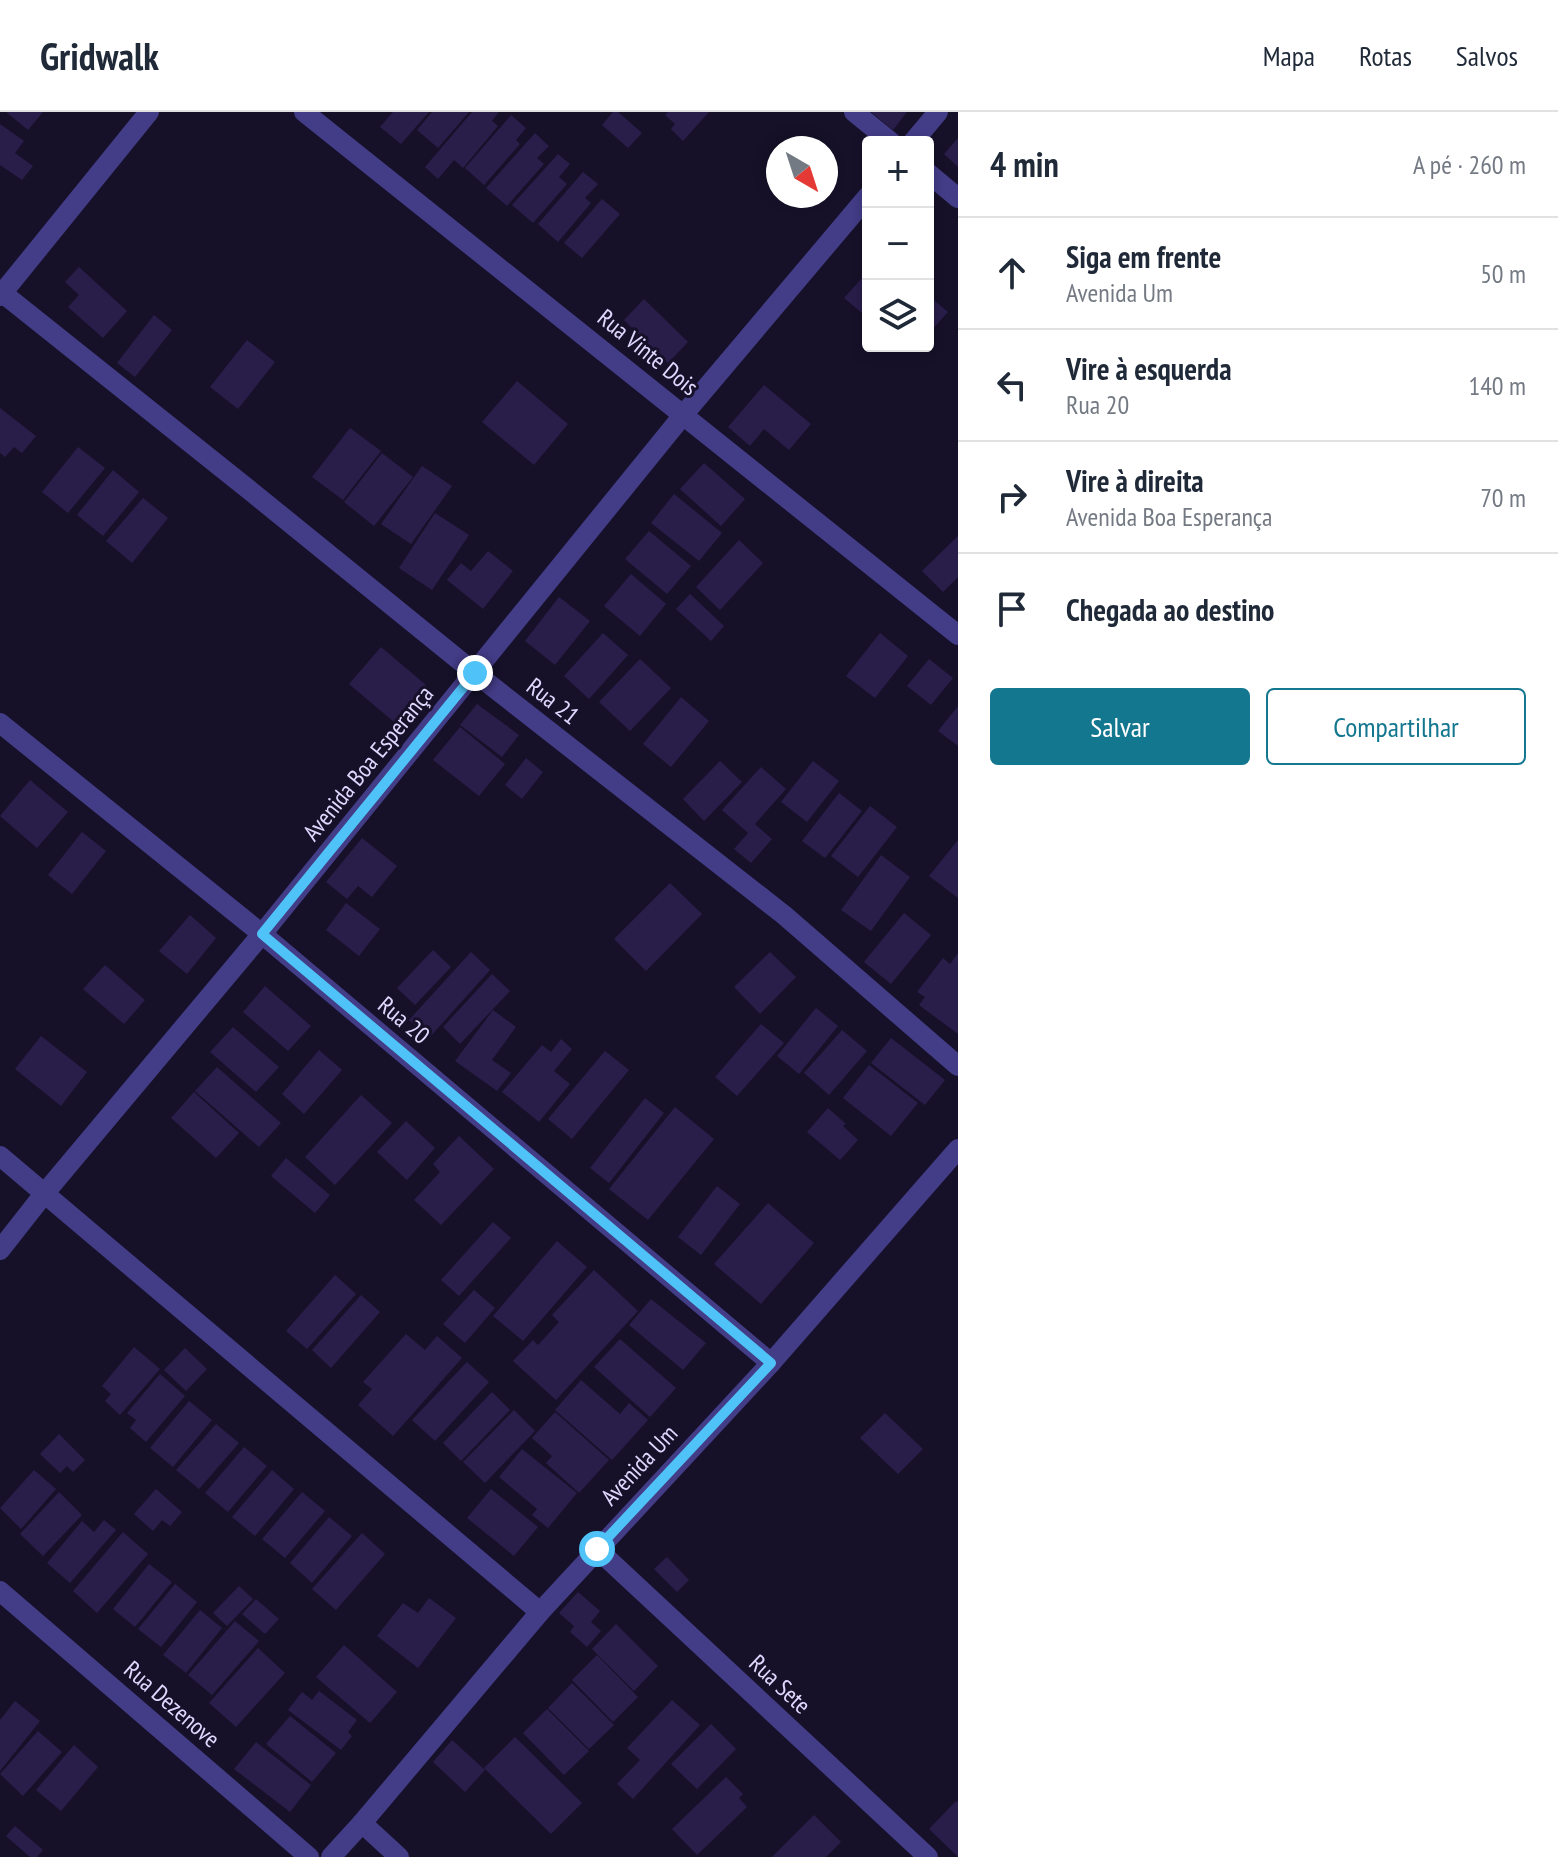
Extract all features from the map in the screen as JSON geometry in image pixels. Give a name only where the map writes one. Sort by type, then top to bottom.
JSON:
[{"type":"street","points":[[1,294],[149,112]]},
{"type":"street","name":"Rua Vinte Dois","points":[[304,112],[958,635]]},
{"type":"street","points":[[854,112],[884,136]]},
{"type":"street","points":[[918,136],[938,112]]},
{"type":"street","points":[[934,178],[958,198]]},
{"type":"street","name":"Avenida Boa Esperança","points":[[0,1250],[262,934],[684,414],[862,203]]},
{"type":"street","name":"Rua 21","points":[[1,294],[475,673],[784,915],[958,1066]]},
{"type":"street","name":"Rua 20","points":[[0,723],[262,934],[771,1363]]},
{"type":"street","name":"Avenida Um","points":[[331,1857],[540,1612],[771,1363],[958,1149]]},
{"type":"street","points":[[0,1156],[540,1612]]},
{"type":"street","name":"Rua Sete","points":[[597,1549],[928,1857]]},
{"type":"street","name":"Rua Dezenove","points":[[0,1591],[309,1857]]},
{"type":"street","points":[[362,1823],[399,1857]]},
{"type":"building","points":[[6,112],[43,112],[28,130]]},
{"type":"building","points":[[393,112],[429,112],[401,144],[380,127]]},
{"type":"building","points":[[432,112],[469,112],[438,148],[417,130]]},
{"type":"building","points":[[472,112],[499,112],[492,121],[498,126],[463,168],[454,160],[438,179],[425,167]]},
{"type":"building","points":[[613,112],[618,112],[642,133],[628,148],[602,125]]},
{"type":"building","points":[[668,112],[709,112],[683,141],[671,129],[675,124],[665,115]]},
{"type":"building","points":[[871,112],[907,112],[893,130]]},
{"type":"building","points":[[511,115],[526,128],[516,140],[520,144],[484,185],[465,168]]},
{"type":"building","points":[[0,124],[24,141],[15,153],[33,166],[22,180],[0,165]]},
{"type":"building","points":[[535,133],[549,146],[537,158],[544,164],[507,206],[486,188]]},
{"type":"building","points":[[958,138],[958,167],[944,154]]},
{"type":"building","points":[[558,154],[570,164],[559,177],[567,184],[533,223],[512,205]]},
{"type":"building","points":[[583,172],[598,184],[585,198],[591,203],[558,242],[538,224]]},
{"type":"building","points":[[602,199],[620,214],[582,258],[564,243]]},
{"type":"building","points":[[79,267],[127,311],[103,338],[68,307],[79,295],[65,282]]},
{"type":"building","points":[[862,278],[862,313],[844,298]]},
{"type":"building","points":[[644,299],[688,342],[668,363],[624,320]]},
{"type":"building","points":[[934,300],[948,312],[934,328]]},
{"type":"building","points":[[154,315],[172,330],[135,377],[117,363]]},
{"type":"building","points":[[247,340],[275,362],[238,409],[210,387]]},
{"type":"building","points":[[517,381],[568,424],[534,465],[482,422]]},
{"type":"building","points":[[764,385],[811,424],[789,450],[764,429],[750,446],[728,427]]},
{"type":"building","points":[[0,408],[36,436],[22,453],[14,447],[5,457],[0,453]]},
{"type":"building","points":[[350,428],[381,451],[343,500],[312,477]]},
{"type":"building","points":[[78,447],[105,468],[68,513],[42,492]]},
{"type":"building","points":[[382,453],[413,477],[374,526],[344,502]]},
{"type":"building","points":[[704,463],[745,499],[721,526],[680,489]]},
{"type":"building","points":[[422,466],[452,486],[411,544],[381,524]]},
{"type":"building","points":[[113,470],[139,492],[103,536],[77,515]]},
{"type":"building","points":[[674,494],[722,533],[699,561],[651,523]]},
{"type":"building","points":[[143,498],[168,518],[132,563],[106,541]]},
{"type":"building","points":[[435,513],[469,535],[432,590],[399,568]]},
{"type":"building","points":[[649,531],[691,566],[667,594],[625,559]]},
{"type":"building","points":[[958,536],[958,577],[943,592],[922,571]]},
{"type":"building","points":[[739,540],[763,563],[720,610],[696,587]]},
{"type":"building","points":[[488,551],[513,571],[483,609],[447,580],[461,563],[471,571]]},
{"type":"building","points":[[631,574],[666,604],[640,636],[604,606]]},
{"type":"building","points":[[690,594],[724,626],[711,641],[676,609]]},
{"type":"building","points":[[559,597],[590,621],[555,665],[525,641]]},
{"type":"building","points":[[603,633],[628,655],[589,699],[564,676]]},
{"type":"building","points":[[880,633],[908,656],[875,698],[846,676]]},
{"type":"building","points":[[381,647],[426,685],[394,722],[349,684]]},
{"type":"building","points":[[640,659],[671,688],[630,731],[599,702]]},
{"type":"building","points":[[929,659],[953,678],[931,705],[907,686]]},
{"type":"building","points":[[681,697],[709,721],[671,767],[643,744]]},
{"type":"building","points":[[477,704],[519,735],[502,757],[460,725]]},
{"type":"building","points":[[958,706],[958,746],[938,731]]},
{"type":"building","points":[[460,727],[505,764],[479,796],[433,760]]},
{"type":"building","points":[[526,758],[543,772],[522,799],[505,785]]},
{"type":"building","points":[[720,761],[742,782],[704,821],[683,799]]},
{"type":"building","points":[[813,761],[839,781],[807,822],[781,802]]},
{"type":"building","points":[[761,767],[786,789],[755,824],[772,839],[751,863],[734,849],[748,833],[722,810]]},
{"type":"building","points":[[30,780],[68,812],[37,848],[0,816]]},
{"type":"building","points":[[839,793],[862,811],[825,858],[802,841]]},
{"type":"building","points":[[870,806],[897,827],[858,877],[831,856]]},
{"type":"building","points":[[82,832],[106,851],[72,894],[48,875]]},
{"type":"building","points":[[362,838],[397,866],[372,897],[358,886],[347,899],[326,882]]},
{"type":"building","points":[[958,840],[958,898],[929,876]]},
{"type":"building","points":[[881,855],[910,877],[871,931],[841,910]]},
{"type":"building","points":[[670,883],[702,914],[646,971],[614,939]]},
{"type":"building","points":[[346,903],[380,929],[359,956],[326,930]]},
{"type":"building","points":[[904,913],[931,935],[891,984],[864,962]]},
{"type":"building","points":[[190,915],[216,938],[187,974],[159,951]]},
{"type":"building","points":[[433,950],[451,967],[415,1005],[397,988]]},
{"type":"building","points":[[471,952],[490,970],[429,1038],[409,1020]]},
{"type":"building","points":[[770,952],[796,977],[760,1014],[734,987]]},
{"type":"building","points":[[958,953],[958,1034],[919,1005],[925,997],[917,992],[943,958],[950,964]]},
{"type":"building","points":[[105,965],[145,1000],[124,1024],[83,989]]},
{"type":"building","points":[[492,974],[510,991],[460,1044],[443,1027]]},
{"type":"building","points":[[265,986],[311,1026],[288,1051],[243,1012]]},
{"type":"building","points":[[816,1008],[838,1026],[799,1074],[777,1056]]},
{"type":"building","points":[[493,1010],[516,1027],[492,1060],[511,1073],[497,1091],[455,1061]]},
{"type":"building","points":[[761,1024],[784,1043],[737,1096],[715,1077]]},
{"type":"building","points":[[233,1027],[279,1067],[256,1092],[210,1052]]},
{"type":"building","points":[[842,1030],[867,1051],[829,1095],[804,1073]]},
{"type":"building","points":[[41,1036],[87,1072],[61,1106],[15,1069]]},
{"type":"building","points":[[891,1038],[945,1080],[925,1105],[871,1063]]},
{"type":"building","points":[[561,1039],[572,1049],[554,1071],[570,1084],[539,1122],[502,1092],[542,1045],[551,1052]]},
{"type":"building","points":[[319,1050],[342,1070],[304,1114],[282,1094]]},
{"type":"building","points":[[605,1051],[629,1070],[572,1139],[548,1119]]},
{"type":"building","points":[[869,1065],[918,1103],[891,1136],[843,1098]]},
{"type":"building","points":[[217,1067],[281,1123],[259,1147],[195,1091]]},
{"type":"building","points":[[194,1092],[239,1133],[216,1158],[171,1118]]},
{"type":"building","points":[[361,1095],[392,1123],[335,1185],[305,1157]]},
{"type":"building","points":[[645,1098],[664,1113],[609,1183],[590,1168]]},
{"type":"building","points":[[675,1107],[714,1139],[648,1220],[609,1189]]},
{"type":"building","points":[[828,1108],[858,1140],[840,1160],[807,1132]]},
{"type":"building","points":[[406,1121],[435,1148],[407,1180],[377,1152]]},
{"type":"building","points":[[459,1136],[494,1169],[441,1225],[414,1200],[440,1172],[433,1164]]},
{"type":"building","points":[[286,1158],[330,1195],[315,1213],[271,1176]]},
{"type":"building","points":[[717,1186],[740,1204],[701,1255],[678,1237]]},
{"type":"building","points":[[768,1203],[814,1243],[761,1304],[714,1264]]},
{"type":"building","points":[[493,1222],[511,1238],[459,1296],[441,1280]]},
{"type":"building","points":[[557,1241],[587,1267],[523,1341],[493,1316]]},
{"type":"building","points":[[594,1270],[638,1311],[556,1400],[513,1361],[533,1340],[538,1345],[559,1322],[552,1315]]},
{"type":"building","points":[[335,1275],[356,1294],[307,1349],[286,1331]]},
{"type":"building","points":[[474,1290],[495,1308],[465,1343],[443,1324]]},
{"type":"building","points":[[361,1295],[380,1312],[331,1368],[312,1350]]},
{"type":"building","points":[[651,1299],[706,1343],[683,1370],[629,1325]]},
{"type":"building","points":[[406,1334],[425,1350],[437,1336],[462,1358],[393,1436],[358,1405],[372,1389],[363,1382]]},
{"type":"building","points":[[620,1339],[676,1388],[650,1417],[594,1367]]},
{"type":"building","points":[[134,1347],[160,1369],[120,1415],[105,1401],[111,1394],[102,1386]]},
{"type":"building","points":[[185,1348],[207,1369],[186,1391],[164,1370]]},
{"type":"building","points":[[467,1362],[489,1382],[435,1441],[412,1420]]},
{"type":"building","points":[[160,1374],[185,1396],[146,1442],[130,1428],[136,1420],[127,1413]]},
{"type":"building","points":[[581,1380],[620,1414],[629,1403],[648,1420],[612,1460],[555,1410]]},
{"type":"building","points":[[492,1392],[510,1410],[461,1461],[443,1443]]},
{"type":"building","points":[[189,1401],[212,1420],[173,1467],[150,1448]]},
{"type":"building","points":[[514,1410],[535,1431],[485,1483],[463,1462]]},
{"type":"building","points":[[555,1412],[609,1460],[579,1493],[546,1463],[552,1456],[532,1438]]},
{"type":"building","points":[[885,1413],[923,1449],[898,1474],[860,1438]]},
{"type":"building","points":[[216,1424],[239,1443],[199,1489],[176,1470]]},
{"type":"building","points":[[59,1434],[85,1460],[73,1472],[67,1466],[60,1473],[40,1454]]},
{"type":"building","points":[[244,1447],[267,1466],[228,1512],[205,1493]]},
{"type":"building","points":[[522,1449],[577,1493],[548,1528],[532,1515],[537,1509],[499,1477]]},
{"type":"building","points":[[34,1470],[56,1489],[21,1529],[0,1508]]},
{"type":"building","points":[[272,1470],[294,1489],[255,1536],[232,1517]]},
{"type":"building","points":[[156,1489],[182,1512],[170,1526],[162,1520],[153,1531],[134,1514]]},
{"type":"building","points":[[491,1489],[538,1527],[514,1556],[467,1518]]},
{"type":"building","points":[[59,1492],[82,1515],[43,1556],[20,1534]]},
{"type":"building","points":[[302,1492],[325,1511],[285,1558],[262,1539]]},
{"type":"building","points":[[329,1517],[352,1536],[312,1583],[290,1563]]},
{"type":"building","points":[[104,1520],[116,1530],[70,1583],[47,1563],[82,1521],[94,1532]]},
{"type":"building","points":[[123,1532],[148,1554],[97,1613],[73,1591]]},
{"type":"building","points":[[362,1533],[385,1554],[336,1610],[312,1589]]},
{"type":"building","points":[[667,1557],[689,1580],[677,1592],[654,1569]]},
{"type":"building","points":[[149,1564],[172,1582],[135,1627],[113,1609]]},
{"type":"building","points":[[175,1584],[197,1602],[161,1647],[138,1629]]},
{"type":"building","points":[[239,1586],[253,1599],[227,1626],[213,1613]]},
{"type":"building","points":[[578,1592],[600,1611],[591,1622],[601,1631],[587,1647],[570,1632],[574,1626],[559,1613]]},
{"type":"building","points":[[429,1598],[456,1618],[418,1668],[377,1636],[403,1603],[418,1613]]},
{"type":"building","points":[[256,1599],[279,1619],[265,1634],[242,1614]]},
{"type":"building","points":[[200,1610],[222,1628],[186,1673],[163,1655]]},
{"type":"building","points":[[235,1621],[259,1641],[212,1695],[188,1675]]},
{"type":"building","points":[[616,1624],[658,1666],[634,1691],[592,1649]]},
{"type":"building","points":[[344,1645],[397,1692],[370,1723],[316,1677]]},
{"type":"building","points":[[258,1648],[285,1673],[236,1727],[209,1703]]},
{"type":"building","points":[[597,1655],[638,1697],[613,1722],[572,1680]]},
{"type":"building","points":[[572,1683],[614,1725],[589,1749],[548,1708]]},
{"type":"building","points":[[319,1691],[357,1720],[348,1732],[352,1736],[341,1750],[288,1710],[302,1692],[312,1700]]},
{"type":"building","points":[[672,1700],[700,1725],[633,1799],[617,1784],[640,1760],[627,1748]]},
{"type":"building","points":[[15,1701],[40,1721],[0,1771],[0,1720]]},
{"type":"building","points":[[547,1709],[589,1751],[564,1775],[523,1733]]},
{"type":"building","points":[[290,1716],[336,1753],[312,1782],[266,1744]]},
{"type":"building","points":[[711,1724],[736,1749],[697,1789],[671,1764]]},
{"type":"building","points":[[38,1731],[62,1752],[23,1796],[0,1774]]},
{"type":"building","points":[[515,1737],[582,1803],[551,1834],[484,1768]]},
{"type":"building","points":[[452,1740],[485,1770],[465,1792],[433,1762]]},
{"type":"building","points":[[256,1742],[311,1785],[290,1812],[234,1769]]},
{"type":"building","points":[[74,1745],[98,1767],[61,1811],[36,1790]]},
{"type":"building","points":[[726,1777],[743,1794],[739,1798],[747,1807],[697,1855],[672,1829]]},
{"type":"building","points":[[958,1802],[958,1857],[929,1829]]},
{"type":"building","points":[[814,1815],[841,1842],[826,1857],[772,1857]]},
{"type":"building","points":[[15,1826],[43,1850],[37,1857],[30,1857],[6,1836]]},
{"type":"route","points":[[475,673],[262,934],[771,1363],[597,1549]]}]
